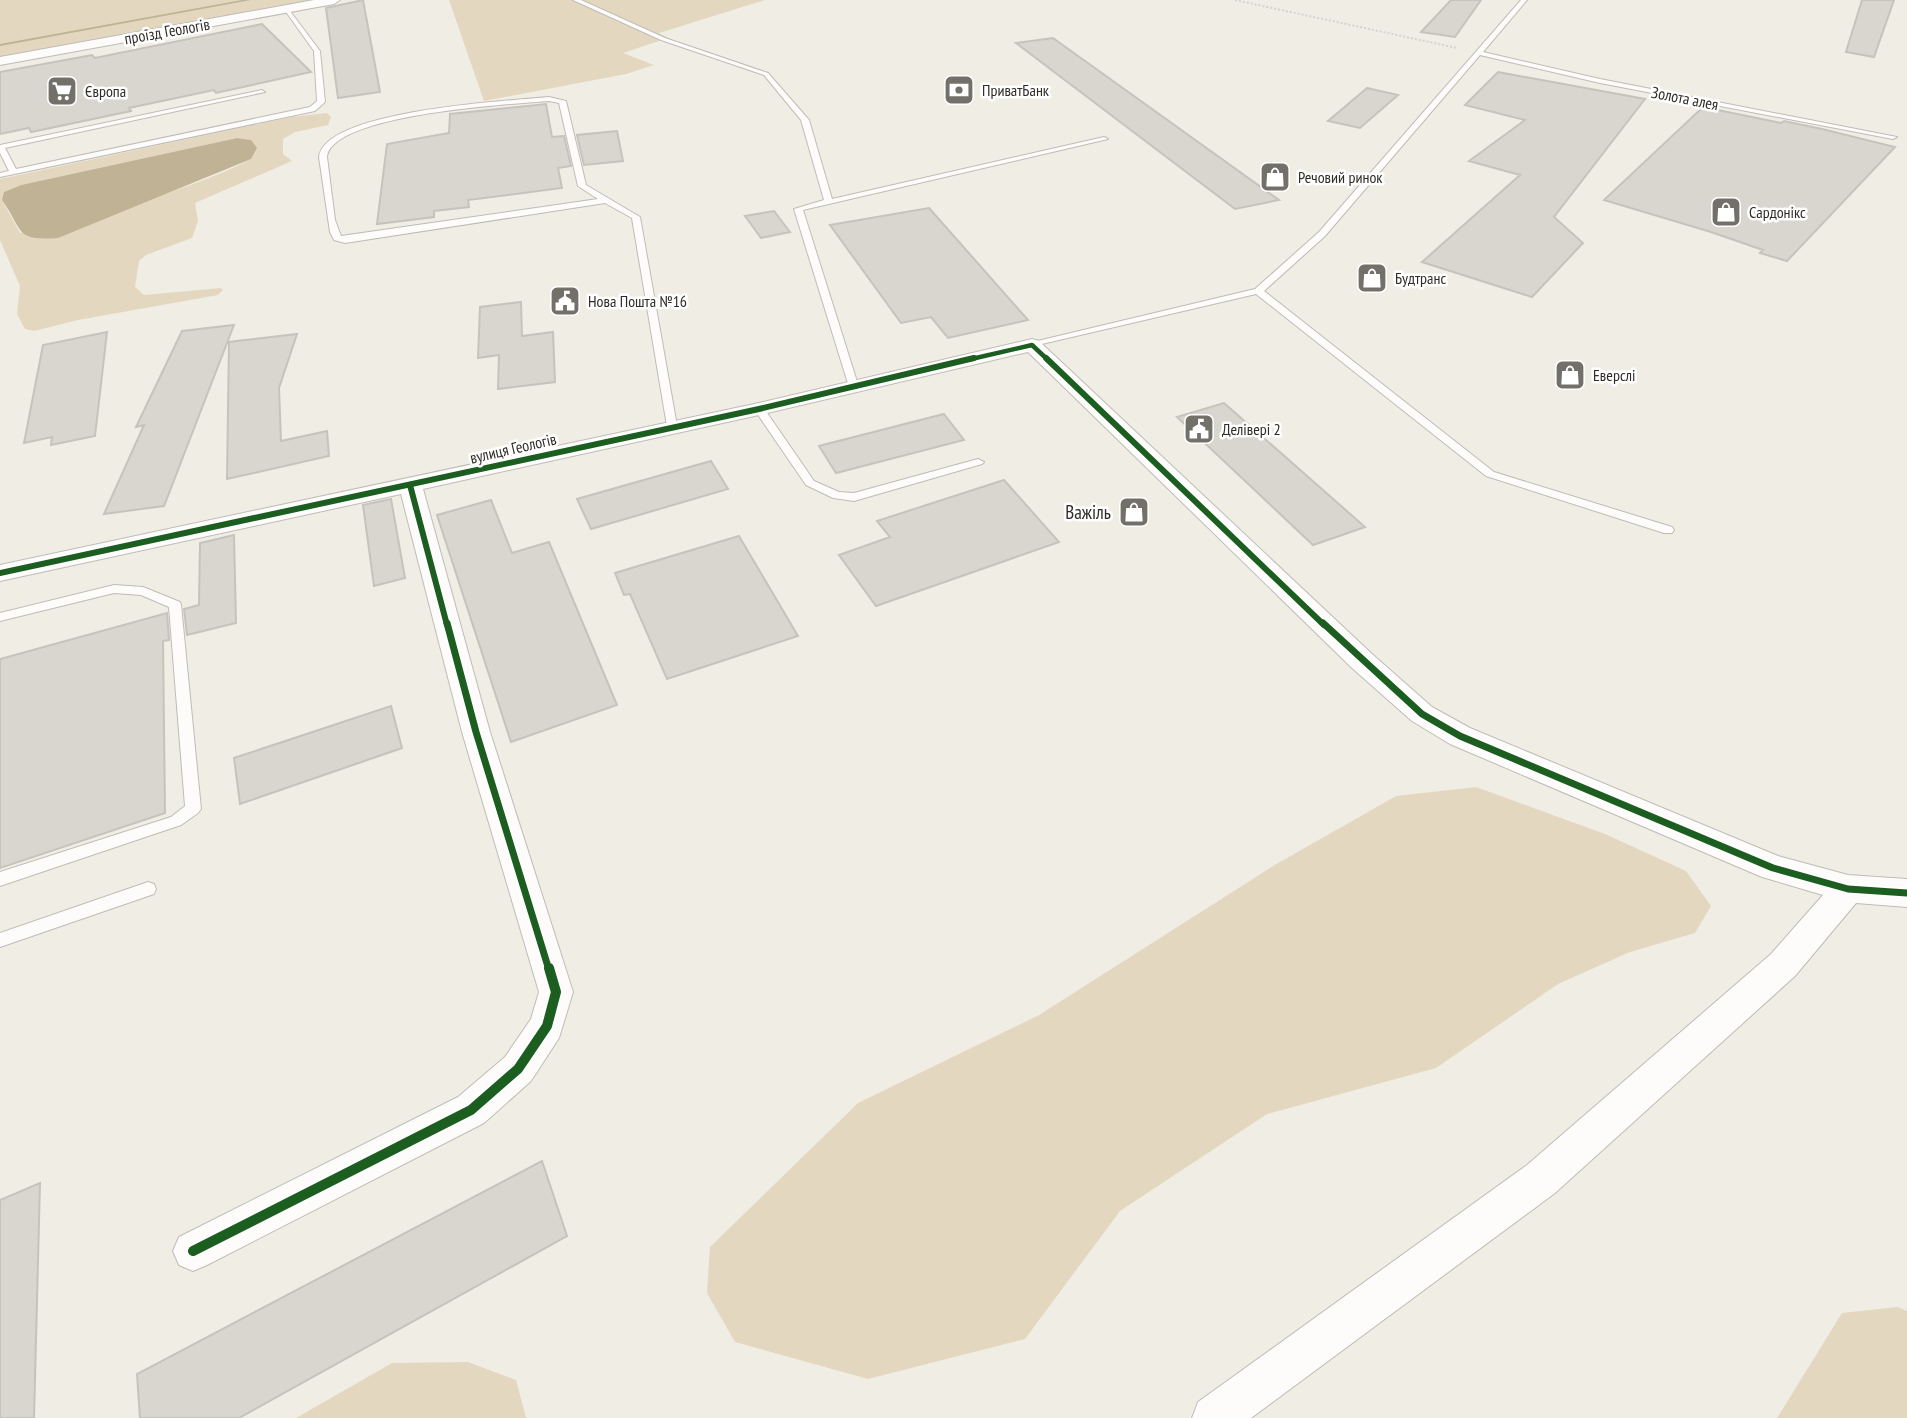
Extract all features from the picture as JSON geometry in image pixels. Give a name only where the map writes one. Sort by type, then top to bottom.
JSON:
[{"type":"street","name":"проїзд Геологів","points":[[0,61],[334,0]]},
{"type":"street","name":"вулиця Геологів","points":[[0,573],[759,409],[1032,345]]},
{"type":"street","points":[[1032,345],[1362,661],[1422,714],[1460,736],[1546,774],[1773,868],[1848,889],[1907,893]]},
{"type":"street","points":[[193,1251],[471,1110],[518,1069],[547,1026],[556,992],[476,732],[411,485]]},
{"type":"street","points":[[1214,1418],[1541,1179],[1783,965],[1848,889]]},
{"type":"lane","points":[[576,0],[663,38],[766,74],[805,120],[829,202]]},
{"type":"lane","points":[[1032,345],[1258,291],[1322,234],[1524,0]]},
{"type":"lane","points":[[0,175],[312,109],[321,102],[317,51],[287,9]]},
{"type":"lane","name":"Золота алея","points":[[1478,53],[1600,81],[1893,137]]},
{"type":"lane","points":[[13,172],[0,147],[166,116],[262,92]]},
{"type":"lane","points":[[607,200],[345,240],[337,237],[332,228],[323,157],[325,149],[343,133],[384,119],[557,99],[562,101],[582,186],[607,200],[636,217],[672,426]]},
{"type":"lane","points":[[854,388],[799,209],[1104,139]]},
{"type":"lane","points":[[1258,291],[1490,474],[1668,530]]},
{"type":"lane","points":[[759,409],[810,483],[837,495],[854,497],[978,463]]},
{"type":"lane","points":[[0,617],[114,589],[143,592],[175,605],[193,809],[176,821],[0,879]]},
{"type":"lane","points":[[0,940],[148,889]]},
{"type":"path","points":[[1235,0],[1478,53]]},
{"type":"shaded area","points":[[0,0],[326,0],[0,60]]},
{"type":"shaded area","points":[[449,0],[765,0],[659,33],[668,38],[623,53],[654,65],[626,74],[484,101]]},
{"type":"shaded area","points":[[327,113],[331,117],[328,125],[295,132],[283,139],[283,154],[292,161],[195,203],[198,221],[192,238],[146,255],[139,261],[135,287],[144,295],[221,288],[223,290],[218,295],[78,320],[34,331],[25,329],[17,314],[20,286],[0,240],[0,179],[291,117]],"holes":[[[237,138],[251,140],[251,159],[224,172],[137,202],[20,233],[2,200],[4,192],[21,185]]]},
{"type":"shaded area","points":[[237,138],[251,140],[257,148],[251,159],[58,238],[34,238],[22,232],[2,200],[4,192],[21,185]]},
{"type":"shaded area","points":[[1476,787],[1605,834],[1686,871],[1711,906],[1695,933],[1630,952],[1558,984],[1436,1068],[1267,1114],[1120,1211],[1025,1339],[868,1379],[735,1342],[707,1293],[710,1247],[858,1103],[1039,1015],[1273,866],[1396,796]]},
{"type":"shaded area","points":[[1898,1307],[1907,1311],[1907,1418],[1777,1418],[1842,1313]]},
{"type":"shaded area","points":[[468,1362],[516,1380],[526,1418],[296,1418],[392,1363]]},
{"type":"building","points":[[363,0],[380,92],[338,98],[326,8]]},
{"type":"building","points":[[1451,0],[1481,0],[1455,37],[1421,32]]},
{"type":"building","points":[[1862,0],[1894,0],[1874,57],[1846,52]]},
{"type":"building","points":[[262,24],[311,72],[216,93],[214,90],[129,108],[131,111],[31,132],[29,128],[0,134],[0,72],[92,55],[95,58]]},
{"type":"building","points":[[1053,38],[1279,200],[1235,209],[1016,43]]},
{"type":"building","points":[[1498,72],[1645,99],[1554,217],[1583,243],[1532,297],[1422,262],[1520,175],[1469,161],[1525,120],[1465,105]]},
{"type":"building","points":[[1367,88],[1398,95],[1360,128],[1328,121]]},
{"type":"building","points":[[546,104],[552,137],[564,136],[571,166],[558,168],[562,188],[468,200],[469,207],[434,211],[434,217],[377,224],[387,144],[449,133],[450,114]]},
{"type":"building","name":"Сардонікс","points":[[1703,107],[1781,123],[1784,121],[1895,147],[1787,261],[1760,253],[1763,250],[1711,232],[1604,200]]},
{"type":"building","points":[[617,131],[623,161],[584,165],[577,135]]},
{"type":"building","points":[[929,208],[1028,320],[948,338],[931,317],[901,323],[830,225]]},
{"type":"building","points":[[774,211],[790,232],[761,238],[745,216]]},
{"type":"building","points":[[521,302],[522,336],[553,332],[555,382],[498,389],[499,355],[478,358],[480,307]]},
{"type":"building","points":[[234,325],[164,506],[104,514],[144,425],[136,427],[182,331]]},
{"type":"building","points":[[107,332],[95,436],[51,445],[52,437],[24,443],[43,345]]},
{"type":"building","points":[[297,334],[279,388],[281,441],[327,431],[329,456],[227,479],[229,342]]},
{"type":"building","points":[[1224,403],[1365,527],[1313,545],[1177,417]]},
{"type":"building","points":[[944,414],[964,440],[836,473],[819,446]]},
{"type":"building","points":[[711,461],[728,489],[591,529],[577,499]]},
{"type":"building","points":[[1004,480],[1059,542],[876,606],[839,555],[890,537],[877,521]]},
{"type":"building","points":[[391,499],[405,578],[374,586],[363,505]]},
{"type":"building","points":[[491,500],[512,553],[549,542],[617,705],[511,742],[437,515]]},
{"type":"building","points":[[234,535],[236,623],[187,635],[184,609],[199,605],[200,543]]},
{"type":"building","points":[[739,536],[798,636],[667,679],[630,594],[624,595],[615,573]]},
{"type":"building","points":[[167,613],[169,640],[163,641],[165,813],[0,868],[0,659]]},
{"type":"building","points":[[391,706],[402,748],[240,804],[234,758]]},
{"type":"building","points":[[542,1161],[567,1236],[239,1418],[140,1418],[137,1374]]},
{"type":"building","points":[[40,1183],[34,1418],[0,1418],[0,1200]]},
{"type":"waterway","points":[[0,45],[249,0]]},
{"type":"cycle path","points":[[0,573],[759,409],[1032,345],[1362,661],[1422,714],[1460,736],[1773,868],[1848,889],[1907,893]]},
{"type":"cycle path","points":[[193,1251],[471,1110],[518,1069],[547,1026],[556,992],[476,732],[410,485]]},
{"type":"place","name":"ПриватБанк","points":[[959,90]]},
{"type":"place","name":"Європа","points":[[62,91]]},
{"type":"place","name":"Речовий ринок","points":[[1275,177]]},
{"type":"place","name":"Сардонікс","points":[[1726,212]]},
{"type":"place","name":"Будтранс","points":[[1372,278]]},
{"type":"place","name":"Нова Пошта №16","points":[[565,301]]},
{"type":"place","name":"Еверслі","points":[[1570,375]]},
{"type":"place","name":"Делівері 2","points":[[1199,429]]},
{"type":"place","name":"Важіль","points":[[1134,512]]}]
